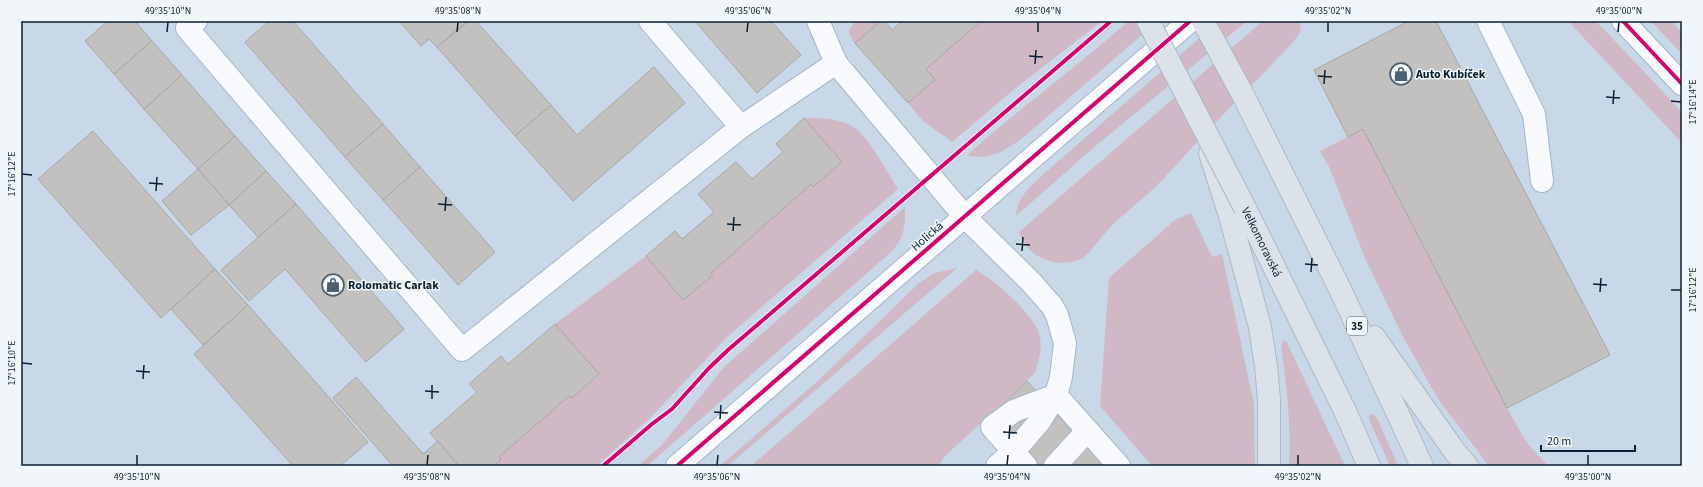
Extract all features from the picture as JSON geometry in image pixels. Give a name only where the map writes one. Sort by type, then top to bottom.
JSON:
[{"type":"main road","name":"Velkomoravská","points":[[1148,21],[1198,116],[1238,212],[1345,411],[1369,466]]},
{"type":"main road","name":"35","points":[[1204,21],[1242,93],[1339,287],[1422,466]]},
{"type":"main road","points":[[1238,212],[1266,366],[1270,452],[1269,466]]},
{"type":"main road","points":[[1339,287],[1455,452],[1467,466]]},
{"type":"street","points":[[196,21],[187,28],[462,350],[741,127],[836,63]]},
{"type":"street","points":[[650,21],[741,127]]},
{"type":"street","points":[[818,21],[836,63],[965,217],[1031,282],[1052,306],[1057,315],[1065,343],[1061,377],[1056,395],[1020,459],[997,466]]},
{"type":"street","name":"Holická","points":[[677,466],[1190,21]]},
{"type":"street","points":[[1488,21],[1534,114],[1542,181]]},
{"type":"street","points":[[1622,21],[1682,84]]},
{"type":"street","points":[[1056,395],[1087,431],[1108,462]]},
{"type":"street","points":[[1020,459],[992,427],[1014,411],[1056,395]]},
{"type":"street","points":[[1055,466],[1087,431]]},
{"type":"shaded area","points":[[856,21],[881,21],[855,43],[849,35],[849,30]]},
{"type":"shaded area","points":[[981,21],[1102,21],[1017,87],[952,142],[923,121],[908,103],[935,80],[926,69]]},
{"type":"shaded area","points":[[1129,21],[1158,21],[1019,141],[1005,150],[991,155],[975,157],[967,155],[1089,55]]},
{"type":"shaded area","points":[[1219,21],[1247,21],[1092,149],[1016,216],[1018,205],[1035,182]]},
{"type":"shaded area","points":[[1263,21],[1300,21],[1300,31],[1295,40],[1162,180],[1113,224],[1086,256],[1064,263],[1054,262],[1045,260],[1029,249],[1019,232]]},
{"type":"shaded area","points":[[1568,21],[1596,21],[1682,112],[1682,143]]},
{"type":"shaded area","points":[[1651,21],[1672,21],[1682,33],[1682,54]]},
{"type":"shaded area","points":[[804,118],[837,120],[855,128],[872,147],[898,189],[726,338],[654,414],[597,466],[494,466],[501,459],[499,457],[569,396],[572,398],[599,375],[555,324],[646,256],[683,300],[712,275],[711,273],[811,184],[813,186],[842,162]]},
{"type":"shaded area","points":[[1363,129],[1507,408],[1527,443],[1548,466],[1489,466],[1438,399],[1402,335],[1365,258],[1329,167],[1320,151]]},
{"type":"shaded area","points":[[905,207],[903,231],[899,242],[891,252],[647,466],[638,466],[662,445],[724,367]]},
{"type":"shaded area","points":[[1191,213],[1212,257],[1222,254],[1254,404],[1255,466],[1152,466],[1100,406],[1109,278],[1175,220]]},
{"type":"shaded area","points":[[957,268],[728,466],[720,466],[819,380],[919,283],[935,273]]},
{"type":"shaded area","points":[[976,270],[1003,289],[1029,316],[1039,333],[1041,348],[1035,373],[944,457],[939,466],[751,466]]},
{"type":"shaded area","points":[[1283,341],[1287,342],[1345,466],[1289,466],[1288,406],[1281,346]]},
{"type":"shaded area","points":[[1371,414],[1375,415],[1377,418],[1398,466],[1390,466],[1370,422],[1369,416]]},
{"type":"building","points":[[108,21],[135,21],[152,41],[114,74],[85,41]]},
{"type":"building","points":[[269,21],[293,21],[383,124],[345,157],[245,42]]},
{"type":"building","points":[[399,21],[466,22],[437,47],[429,39],[421,46]]},
{"type":"building","points":[[469,21],[476,21],[551,105],[515,136],[437,47]]},
{"type":"building","points":[[695,21],[771,21],[801,55],[757,93]]},
{"type":"building","points":[[881,21],[885,21],[892,30],[902,21],[981,21],[926,69],[935,80],[908,103],[855,43]]},
{"type":"building","points":[[1409,21],[1436,21],[1610,355],[1507,408],[1363,129],[1348,137],[1314,70]]},
{"type":"building","points":[[152,41],[182,75],[144,109],[114,74]]},
{"type":"building","points":[[654,67],[685,103],[573,201],[515,136],[551,105],[577,135]]},
{"type":"building","points":[[182,75],[235,136],[198,169],[144,109]]},
{"type":"building","points":[[804,118],[842,162],[813,187],[811,184],[711,273],[713,275],[683,300],[646,256],[675,231],[682,239],[714,212],[698,194],[736,162],[752,179],[783,152],[776,144]]},
{"type":"building","points":[[383,124],[420,167],[383,200],[345,157]]},
{"type":"building","points":[[93,131],[215,269],[161,318],[38,179]]},
{"type":"building","points":[[235,136],[266,171],[229,205],[198,169]]},
{"type":"building","points":[[420,167],[495,252],[458,285],[383,200]]},
{"type":"building","points":[[198,169],[229,205],[191,235],[162,201]]},
{"type":"building","points":[[266,171],[296,204],[258,237],[229,205]]},
{"type":"building","name":"Rolomatic Carlak","points":[[296,204],[404,329],[366,362],[285,269],[249,301],[221,270]]},
{"type":"building","points":[[215,269],[248,305],[203,345],[171,309]]},
{"type":"building","points":[[248,305],[368,442],[340,466],[293,466],[194,354]]},
{"type":"building","points":[[555,324],[599,374],[572,398],[569,396],[499,457],[501,459],[494,466],[459,466],[430,433],[477,392],[469,384],[501,356],[508,364]]},
{"type":"building","points":[[356,377],[423,454],[438,441],[459,466],[393,466],[333,398]]},
{"type":"building","points":[[1027,381],[1104,466],[1022,466],[982,423]]},
{"type":"cycle path","points":[[603,466],[672,409],[709,368],[728,350],[1111,21]]},
{"type":"cycle path","points":[[677,466],[1190,21]]},
{"type":"cycle path","points":[[1623,21],[1682,84]]},
{"type":"place","name":"Auto Kubíček","points":[[1401,74]]},
{"type":"place","name":"Rolomatic Carlak","points":[[333,285]]}]
